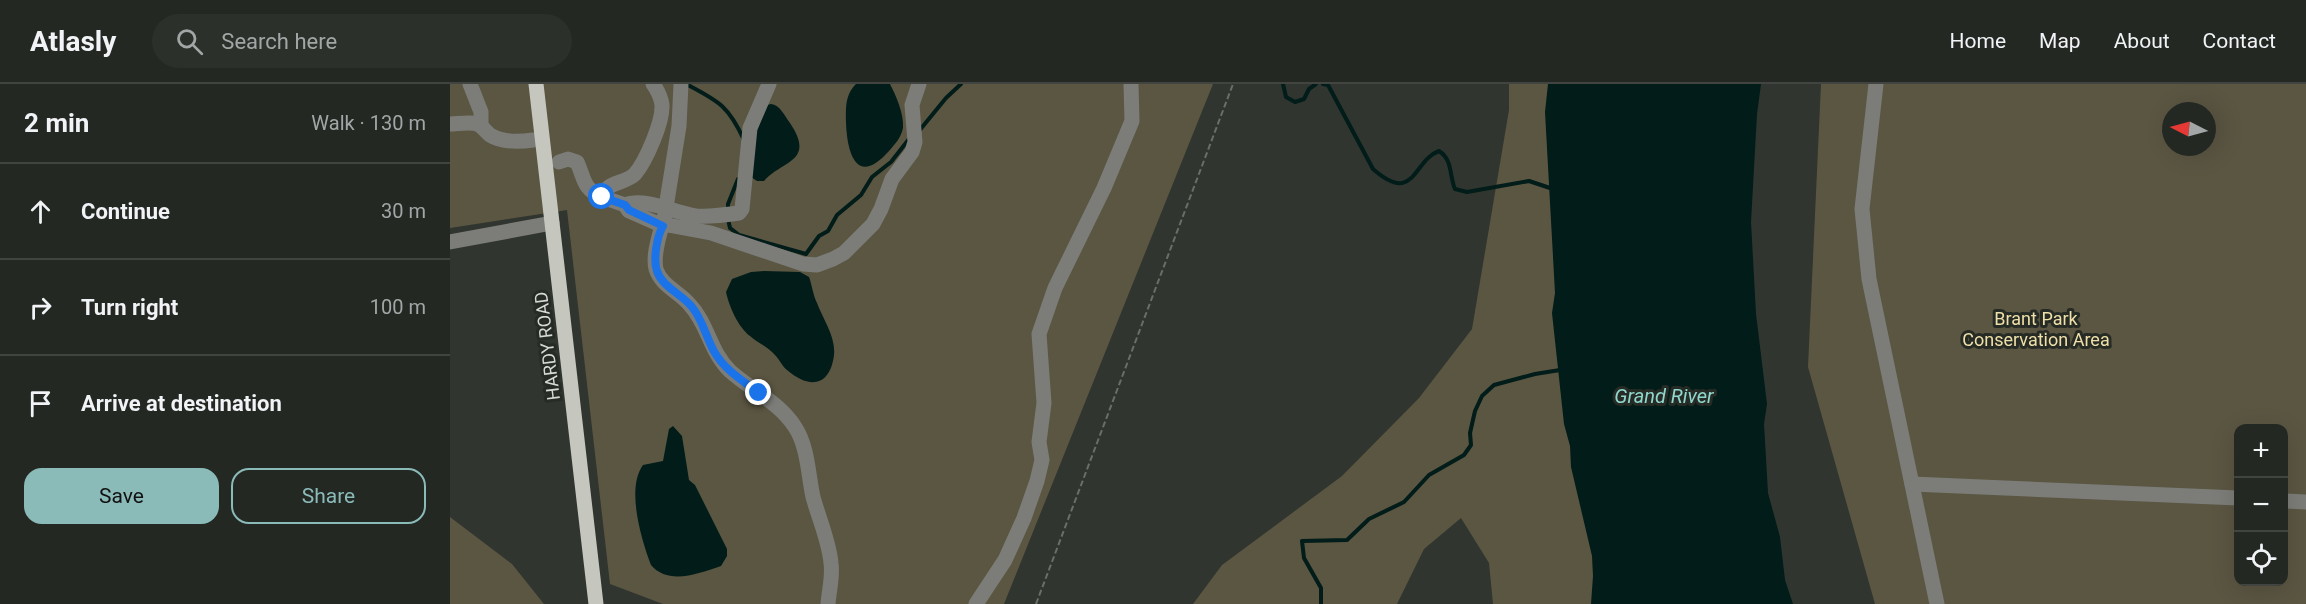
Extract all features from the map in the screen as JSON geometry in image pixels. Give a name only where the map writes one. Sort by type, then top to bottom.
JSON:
[{"type":"main road","name":"HARDY ROAD","points":[[536,84],[596,604]]},
{"type":"street","points":[[471,84],[480,112],[481,125],[490,135],[509,141],[533,140]]},
{"type":"street","points":[[602,197],[603,191],[632,176],[652,144],[662,108],[661,96],[653,84]]},
{"type":"street","points":[[681,84],[678,135],[655,263],[660,278],[684,298],[697,313],[715,354],[722,363],[791,421],[800,437],[813,497],[831,556],[828,604]]},
{"type":"street","points":[[559,162],[568,159],[577,162],[584,183],[591,192],[625,205],[635,203],[706,216],[739,213],[744,199],[750,128],[769,84]]},
{"type":"street","points":[[625,205],[629,210],[663,226],[711,233],[803,264],[817,265],[833,259],[844,252],[873,224],[892,179],[912,152],[915,142],[912,105],[920,84]]},
{"type":"street","points":[[976,604],[1005,560],[1037,481],[1042,460],[1039,442],[1044,403],[1039,334],[1059,280],[1104,188],[1132,121],[1131,84]]},
{"type":"street","points":[[1876,84],[1862,209],[1869,279],[1937,604]]},
{"type":"street","points":[[450,124],[481,125]]},
{"type":"street","points":[[450,243],[552,223]]},
{"type":"street","points":[[1912,484],[2234,498]]},
{"type":"street","points":[[2288,501],[2306,502]]},
{"type":"path","points":[[1036,604],[1233,84]]},
{"type":"green space","points":[[450,84],[1213,84],[1004,604],[663,604],[610,584],[567,210],[450,228]]},
{"type":"green space","points":[[1509,84],[1550,84],[1596,604],[1493,604],[1489,563],[1461,518],[1424,549],[1397,604],[1193,604],[1222,565],[1342,476],[1419,398],[1472,329],[1509,110]]},
{"type":"green space","name":"Brant Park Conservation Area","points":[[1821,84],[2306,84],[2306,604],[1875,604],[1808,367]]},
{"type":"green space","points":[[450,517],[512,564],[544,604],[450,604]]},
{"type":"water","points":[[856,84],[890,84],[902,116],[903,128],[898,141],[878,161],[869,166],[862,166],[856,162],[847,134],[847,102]]},
{"type":"water","name":"Grand River","points":[[1548,84],[1761,84],[1757,114],[1751,222],[1756,314],[1767,404],[1764,424],[1768,493],[1780,537],[1785,580],[1793,604],[1591,604],[1592,556],[1571,467],[1552,313],[1555,293],[1545,112]]},
{"type":"water","points":[[767,105],[777,106],[790,123],[797,136],[798,153],[764,181],[757,181],[751,177],[752,143]]},
{"type":"water","points":[[751,272],[800,272],[809,277],[834,348],[832,366],[823,379],[810,382],[795,376],[772,352],[746,332],[735,316],[726,292],[732,279]]},
{"type":"water","points":[[673,426],[682,436],[689,480],[695,485],[727,549],[727,556],[721,566],[684,576],[666,575],[651,565],[643,542],[635,500],[638,475],[643,465],[663,461],[669,429]]},
{"type":"waterway","points":[[686,84],[721,105],[733,119],[744,140]]},
{"type":"waterway","points":[[919,131],[946,98],[961,84]]},
{"type":"waterway","points":[[1283,84],[1286,97],[1295,102],[1304,99],[1309,89],[1316,84]]},
{"type":"waterway","points":[[1323,84],[1328,85],[1373,169],[1387,179],[1397,183],[1405,182],[1430,156],[1439,151],[1449,163],[1455,189],[1467,192],[1529,181],[1550,188]]},
{"type":"waterway","points":[[728,219],[730,228],[739,235],[806,254],[819,236],[828,231],[837,215],[861,195],[872,177],[891,162],[909,139]]},
{"type":"waterway","points":[[728,212],[728,204],[738,179]]},
{"type":"waterway","points":[[1321,604],[1321,588],[1304,558],[1302,541],[1347,540],[1369,519],[1404,502],[1429,475],[1464,455],[1471,445],[1470,433],[1475,411],[1482,396],[1494,385],[1560,370]]},
{"type":"route","points":[[602,197],[625,205],[629,210],[663,226],[655,263],[660,278],[684,298],[697,313],[715,354],[722,363],[759,393]]}]
